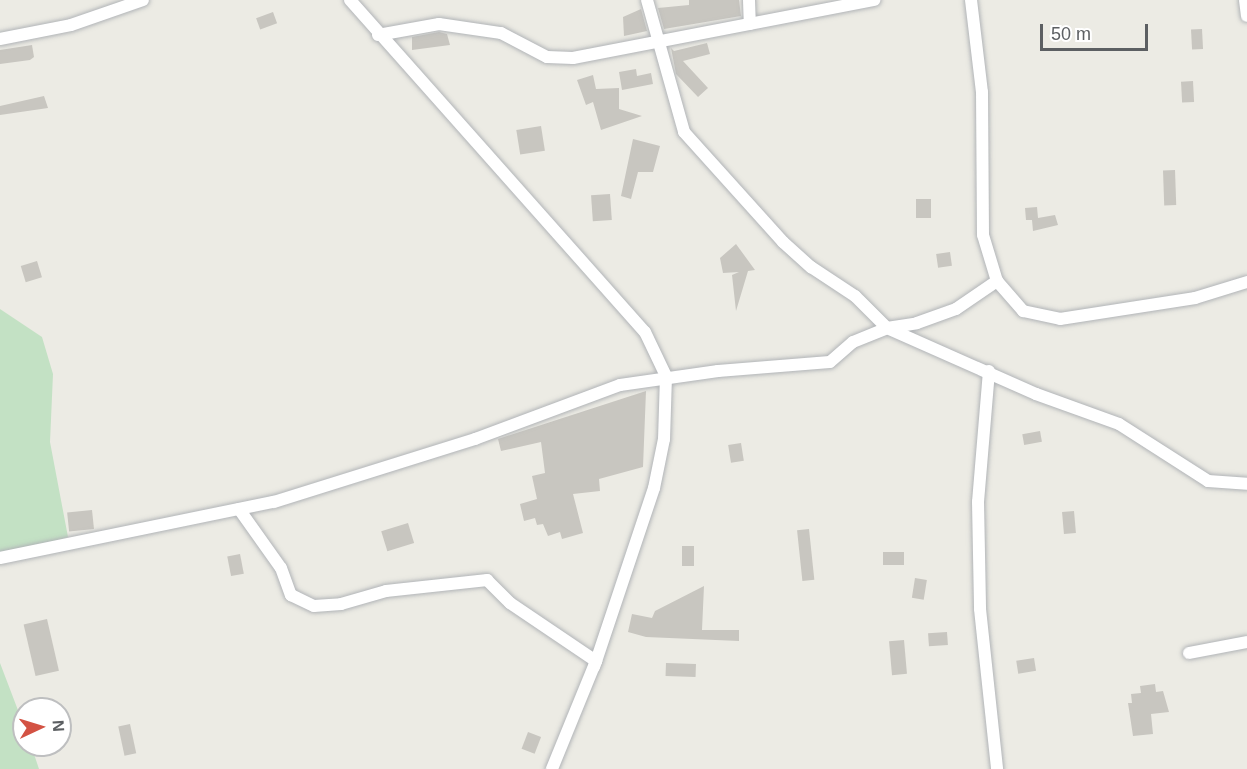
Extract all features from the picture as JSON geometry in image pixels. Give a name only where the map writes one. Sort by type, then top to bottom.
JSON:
[{"type":"street","points":[[0,39],[71,25],[143,0]]},
{"type":"street","points":[[350,0],[378,35],[645,332],[666,376],[664,439],[654,488],[596,661],[554,769]]},
{"type":"street","points":[[647,0],[684,132],[700,154],[783,242],[811,267],[855,296],[887,328],[989,371],[1036,394],[1119,424],[1208,481],[1247,484]]},
{"type":"street","points":[[749,0],[750,24]]},
{"type":"street","points":[[378,35],[440,24],[501,33],[547,57],[573,58],[874,0]]},
{"type":"street","points":[[971,0],[982,92],[983,235],[998,281],[1023,311],[1060,319],[1195,298],[1247,282]]},
{"type":"street","points":[[1245,0],[1247,16]]},
{"type":"street","points":[[0,558],[274,502],[349,475],[475,439],[620,385],[666,376],[830,362],[853,342],[887,328],[917,323],[956,309],[998,281]]},
{"type":"street","points":[[989,371],[978,514],[980,609],[996,769]]},
{"type":"street","points":[[239,509],[281,568],[291,595],[314,606],[340,604],[386,591],[487,580],[510,603],[596,661]]},
{"type":"street","points":[[1189,653],[1247,642]]},
{"type":"green space","points":[[0,309],[42,337],[53,374],[50,442],[68,537],[2,558],[0,565]]},
{"type":"green space","points":[[0,663],[13,697],[12,757],[35,757],[39,769],[0,769]]},
{"type":"building","points":[[689,0],[739,0],[741,16],[664,29],[658,8],[689,5]]},
{"type":"building","points":[[641,9],[647,31],[624,36],[623,17]]},
{"type":"building","points":[[273,12],[277,23],[260,29],[256,18]]},
{"type":"building","points":[[1202,29],[1203,49],[1192,50],[1191,30]]},
{"type":"building","points":[[439,32],[447,34],[450,45],[412,50],[412,37]]},
{"type":"building","points":[[707,43],[710,54],[683,61],[708,88],[698,97],[676,74],[671,48],[674,51]]},
{"type":"building","points":[[32,45],[34,57],[30,60],[0,64],[0,50]]},
{"type":"building","points":[[636,69],[637,76],[651,73],[653,84],[622,90],[619,72]]},
{"type":"building","points":[[593,75],[596,89],[619,88],[619,109],[642,116],[601,130],[593,102],[586,105],[577,80]]},
{"type":"building","points":[[1193,81],[1194,102],[1182,103],[1181,82]]},
{"type":"building","points":[[44,96],[48,108],[0,115],[0,106]]},
{"type":"building","points":[[541,126],[545,151],[520,155],[516,130]]},
{"type":"building","points":[[633,139],[660,146],[653,172],[638,172],[631,199],[621,196]]},
{"type":"building","points":[[1163,170],[1175,170],[1176,205],[1164,205]]},
{"type":"building","points":[[610,194],[612,220],[593,221],[591,195]]},
{"type":"building","points":[[916,199],[931,199],[931,218],[916,218]]},
{"type":"building","points":[[1037,207],[1038,218],[1055,215],[1058,225],[1033,231],[1032,220],[1026,220],[1025,208]]},
{"type":"building","points":[[736,244],[755,270],[748,271],[736,311],[732,275],[739,272],[723,273],[720,258]]},
{"type":"building","points":[[950,252],[952,266],[938,268],[936,254]]},
{"type":"building","points":[[37,261],[42,277],[26,282],[21,266]]},
{"type":"building","points":[[646,391],[643,467],[599,479],[600,491],[573,494],[583,533],[562,539],[560,532],[548,536],[543,524],[537,525],[535,518],[524,521],[520,504],[537,499],[532,476],[545,473],[541,442],[501,451],[498,439]]},
{"type":"building","points":[[1040,431],[1042,442],[1024,445],[1022,434]]},
{"type":"building","points":[[741,443],[744,461],[731,463],[728,445]]},
{"type":"building","points":[[92,510],[94,529],[69,532],[67,513]]},
{"type":"building","points":[[1074,511],[1076,533],[1064,534],[1062,512]]},
{"type":"building","points":[[408,523],[414,543],[387,551],[381,531]]},
{"type":"building","points":[[809,529],[814,580],[802,581],[797,530]]},
{"type":"building","points":[[682,546],[694,546],[694,566],[682,566]]},
{"type":"building","points":[[883,552],[904,552],[904,565],[883,565]]},
{"type":"building","points":[[240,554],[244,574],[231,576],[227,556]]},
{"type":"building","points":[[915,578],[927,580],[924,600],[912,598]]},
{"type":"building","points":[[704,586],[702,630],[739,630],[739,641],[646,637],[628,632],[632,614],[652,618],[655,611]]},
{"type":"building","points":[[47,619],[59,671],[36,676],[24,624]]},
{"type":"building","points":[[947,632],[948,645],[929,646],[928,633]]},
{"type":"building","points":[[904,640],[907,674],[892,675],[889,641]]},
{"type":"building","points":[[1034,658],[1036,671],[1018,674],[1016,661]]},
{"type":"building","points":[[666,663],[696,664],[696,677],[666,676]]},
{"type":"building","points":[[1155,684],[1156,692],[1163,691],[1169,712],[1151,714],[1153,734],[1133,736],[1128,703],[1132,703],[1131,694],[1141,693],[1140,686]]},
{"type":"building","points":[[130,724],[136,753],[124,756],[118,726]]},
{"type":"building","points":[[528,732],[541,737],[535,754],[522,749]]}]
